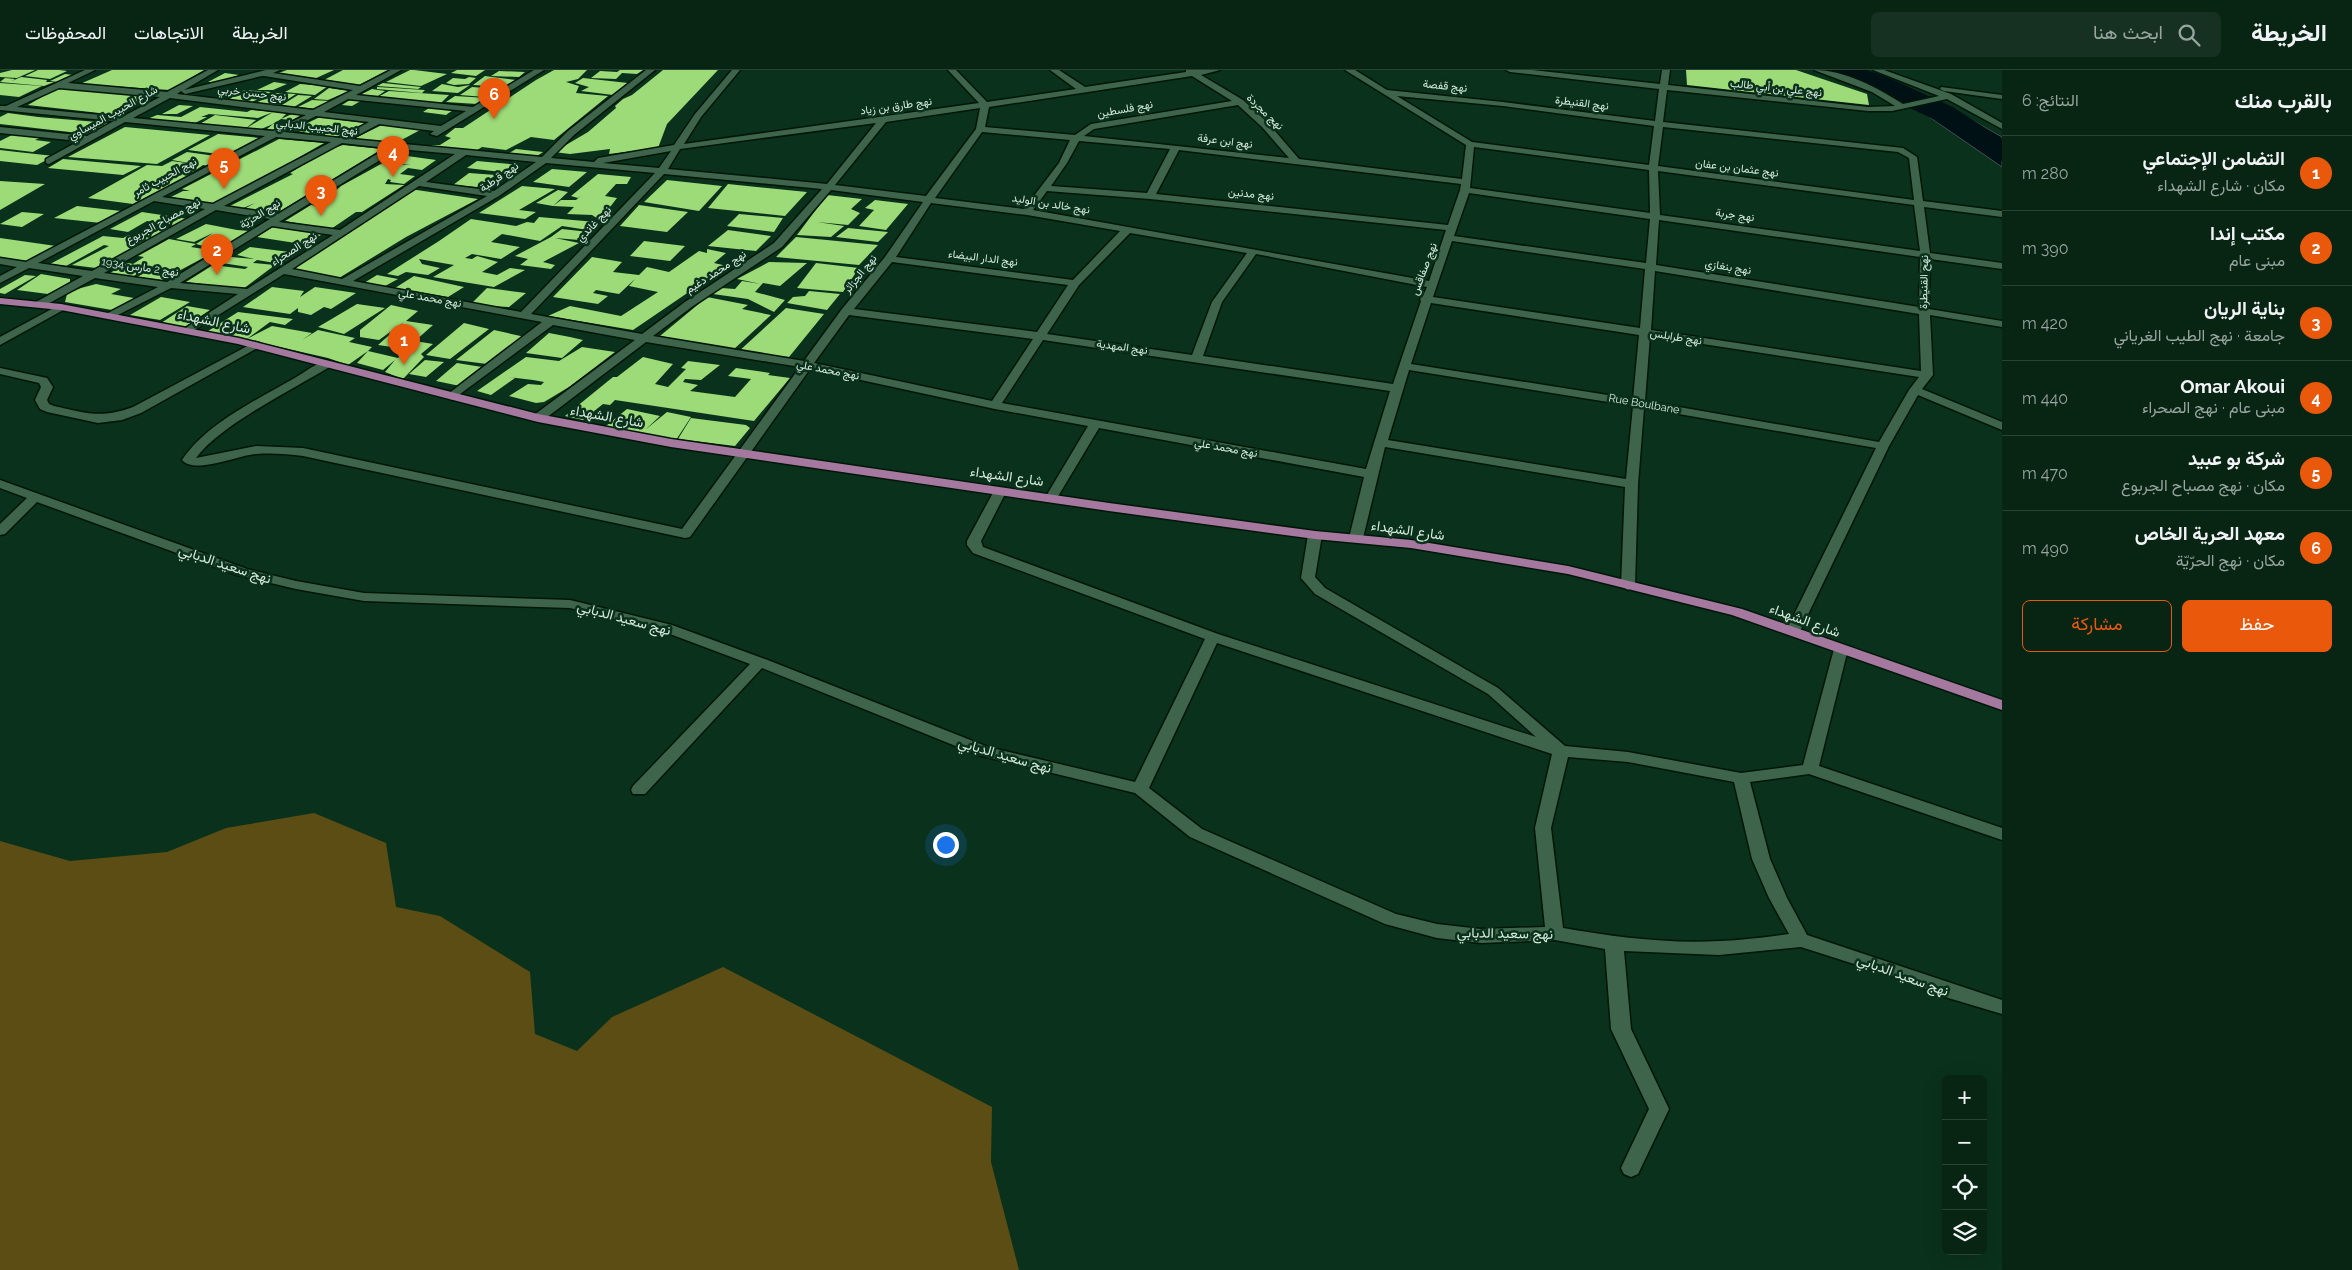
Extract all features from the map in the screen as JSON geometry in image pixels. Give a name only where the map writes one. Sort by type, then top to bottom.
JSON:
[{"type":"main road","name":"شارع الشهداء","points":[[0,301],[61,307],[188,331],[255,345],[538,418],[744,454],[925,479],[1000,492],[1315,535],[1411,544],[1540,565],[1737,612],[2002,705]]},
{"type":"street","points":[[79,70],[90,70]]},
{"type":"street","points":[[2,109],[90,70]]},
{"type":"street","name":"شارع الحبيب الميساوي","points":[[50,160],[214,70]]},
{"type":"street","points":[[168,95],[276,70]]},
{"type":"street","name":"نهج الحبيب ثامر","points":[[0,280],[359,88],[397,70]]},
{"type":"street","name":"نهج الحرّيّة","points":[[110,316],[169,285],[278,217],[401,147],[424,138],[476,110],[540,70]]},
{"type":"street","name":"نهج قرطبة","points":[[344,282],[496,194],[543,161],[571,133],[650,70]]},
{"type":"street","name":"نهج غاندي","points":[[524,315],[661,172],[698,116],[736,70]]},
{"type":"street","points":[[952,70],[985,105]]},
{"type":"street","points":[[1054,70],[1082,89]]},
{"type":"street","name":"نهج طارق بن زياد","points":[[579,164],[678,147],[883,120],[1189,72],[1216,70]]},
{"type":"street","points":[[1349,70],[1470,144]]},
{"type":"street","name":"نهج علي بن أبي طالب","points":[[1510,70],[1868,109],[1892,109],[1944,97]]},
{"type":"street","points":[[1628,586],[1632,484],[1654,216],[1653,168],[1666,70]]},
{"type":"street","points":[[1818,70],[1876,90],[1901,106]]},
{"type":"street","points":[[1877,70],[1925,86],[2002,97]]},
{"type":"street","points":[[1899,77],[1908,70]]},
{"type":"street","name":"نهج مجردة","points":[[1189,72],[1240,102],[1265,125],[1296,161]]},
{"type":"street","points":[[264,74],[359,88]]},
{"type":"street","name":"نهج حسن خربي","points":[[58,85],[168,95],[442,129]]},
{"type":"street","points":[[1925,86],[1944,97],[2002,116]]},
{"type":"street","name":"نهج قفصة","points":[[1385,92],[1502,104]]},
{"type":"street","points":[[345,96],[476,110]]},
{"type":"street","name":"نهج فلسطين","points":[[1075,139],[1091,127],[1100,124],[1240,102]]},
{"type":"street","points":[[1961,102],[2002,126]]},
{"type":"street","name":"نهج القنيطرة","points":[[1502,104],[1659,124]]},
{"type":"street","name":"نهج الجزائر","points":[[327,364],[212,435],[194,450],[188,460],[192,462],[211,460],[252,450],[303,452],[685,534],[846,311],[889,259],[928,199],[980,129],[985,105]]},
{"type":"street","name":"نهج الحبيب الدبابي","points":[[2,109],[661,172]]},
{"type":"street","name":"نهج مصباح الجربوع","points":[[40,304],[213,208],[380,120]]},
{"type":"street","name":"نهج محمد دغيم","points":[[538,418],[689,304],[778,245],[829,187],[883,120]]},
{"type":"street","name":"نهح القنيطرة","points":[[1659,124],[1900,150],[1913,157],[1926,255],[1924,312],[1928,375]]},
{"type":"street","name":"نهج ابن عرفة","points":[[980,129],[1176,147],[1296,161],[1465,186]]},
{"type":"street","points":[[0,130],[89,139]]},
{"type":"street","points":[[1027,212],[1063,164],[1075,139]]},
{"type":"street","name":"نهج عثمان بن عفان","points":[[1470,144],[2002,214]]},
{"type":"street","name":"نهج صفاقس","points":[[1356,538],[1380,442],[1425,299],[1434,285],[1465,186],[1470,144]]},
{"type":"street","points":[[1150,196],[1176,147]]},
{"type":"street","name":"نهج الصحراء","points":[[188,331],[342,234],[463,153]]},
{"type":"street","name":"نهج خالد بن الوليد","points":[[661,172],[829,187],[1027,212],[1434,285]]},
{"type":"street","points":[[416,183],[496,194]]},
{"type":"street","name":"نهج جربة","points":[[1465,186],[1654,216],[2002,266]]},
{"type":"street","name":"نهج مدنين","points":[[1045,188],[1150,196],[1451,233]]},
{"type":"street","points":[[152,198],[278,217]]},
{"type":"street","points":[[269,223],[342,234]]},
{"type":"street","points":[[995,404],[1075,283],[1127,230]]},
{"type":"street","name":"نهج بنغازي","points":[[1451,233],[2002,324]]},
{"type":"street","points":[[1197,358],[1217,302],[1252,251]]},
{"type":"street","name":"نهج الدار البيضاء","points":[[889,259],[1075,283]]},
{"type":"street","name":"نهج 2 مارس 1934","points":[[0,261],[169,285],[248,292]]},
{"type":"street","name":"نهج محمد علي","points":[[284,271],[643,338],[808,365],[1095,424],[1371,474]]},
{"type":"street","name":"نهج طرابلس","points":[[1425,299],[1928,375]]},
{"type":"street","points":[[0,342],[61,307]]},
{"type":"street","name":"نهج المهدية","points":[[846,311],[1197,358],[1397,388]]},
{"type":"street","points":[[452,396],[551,321]]},
{"type":"street","points":[[0,371],[43,380],[47,387],[41,400],[44,406],[51,409],[98,419],[118,417],[137,410],[255,345]]},
{"type":"street","name":"Rue Boulbane","points":[[1404,366],[1639,403],[1883,446]]},
{"type":"street","points":[[1793,631],[1883,446],[1915,390],[1928,375]]},
{"type":"street","points":[[1915,390],[2002,426]]},
{"type":"street","points":[[1051,498],[1095,424]]},
{"type":"street","points":[[1380,442],[1632,484]]},
{"type":"street","name":"نهج سعيد الدبابي","points":[[0,484],[34,498],[242,572],[296,585],[364,596],[570,604],[667,628],[760,662],[936,734],[984,751],[1140,789],[1196,833],[1391,919],[1437,931],[1481,936],[1554,933],[1614,944],[1718,948],[1802,940],[1905,973],[1952,992],[2002,1007]]},
{"type":"street","points":[[1000,492],[974,541],[974,545],[978,550],[1214,636],[1561,751],[1628,757],[1741,778],[1810,769],[2002,834]]},
{"type":"street","points":[[0,531],[34,498]]},
{"type":"street","points":[[1315,535],[1308,578],[1320,591],[1493,691],[1561,751]]},
{"type":"street","points":[[1140,789],[1214,636]]},
{"type":"street","points":[[1810,769],[1841,649]]},
{"type":"street","points":[[639,790],[760,662]]},
{"type":"street","points":[[1554,933],[1543,828],[1561,751]]},
{"type":"street","points":[[1741,778],[1761,859],[1778,898],[1802,940]]},
{"type":"street","points":[[1614,944],[1621,1029],[1659,1109],[1631,1168]]},
{"type":"shaded area","points":[[1824,70],[1856,70],[1906,87],[1933,99],[1910,105],[1890,93]]},
{"type":"shaded area","points":[[1949,107],[2002,137],[2002,167],[1925,114]]},
{"type":"shaded area","points":[[314,813],[386,843],[396,907],[440,916],[530,972],[535,1034],[577,1051],[612,1017],[723,967],[992,1107],[991,1162],[1019,1270],[0,1270],[0,841],[70,861],[167,852],[226,828]]},
{"type":"building","points":[[12,70],[35,70],[17,78],[0,77],[0,73]]},
{"type":"building","points":[[38,70],[67,71],[50,79],[25,76]]},
{"type":"building","points":[[112,70],[204,70],[170,90],[80,84]]},
{"type":"building","points":[[287,70],[334,70],[314,79],[276,74]]},
{"type":"building","points":[[343,70],[388,70],[359,85],[324,80]]},
{"type":"building","points":[[410,70],[447,74],[421,86],[386,82]]},
{"type":"building","points":[[457,70],[485,70],[476,76],[451,73]]},
{"type":"building","points":[[554,70],[587,70],[578,79],[566,82],[579,86],[576,93],[608,96],[554,140],[531,137],[506,150],[482,147],[474,152],[427,147],[440,145],[451,138],[445,136],[455,128],[463,128]]},
{"type":"building","points":[[620,70],[643,70],[637,74],[622,73],[616,79],[591,78],[600,71],[617,72]]},
{"type":"building","points":[[663,70],[718,70],[667,124],[658,148],[609,154],[610,149],[570,154],[554,152],[588,132],[616,108],[615,106],[623,99],[632,95]]},
{"type":"building","points":[[1686,70],[1796,70],[1867,94],[1869,105],[1687,85]]},
{"type":"building","points":[[499,71],[525,72],[519,77],[491,76]]},
{"type":"building","points":[[225,73],[239,75],[218,82],[208,82]]},
{"type":"building","points":[[65,74],[74,75],[58,82],[50,81]]},
{"type":"building","points":[[485,76],[516,80],[504,87],[473,85]]},
{"type":"building","points":[[21,77],[54,82],[44,86],[0,82],[5,78],[15,79],[12,81]]},
{"type":"building","points":[[469,77],[476,78],[469,84],[454,85],[446,83],[453,78],[465,79]]},
{"type":"building","points":[[583,78],[628,83],[613,95],[581,91],[589,87],[575,83]]},
{"type":"building","points":[[274,82],[287,84],[273,90],[257,90]]},
{"type":"building","points":[[0,83],[42,86],[19,97],[0,95]]},
{"type":"building","points":[[383,83],[421,87],[418,89],[377,86]]},
{"type":"building","points":[[300,84],[328,86],[315,95],[285,92]]},
{"type":"building","points":[[442,84],[458,87],[470,85],[458,93],[432,91]]},
{"type":"building","points":[[377,87],[425,90],[422,93],[377,89]]},
{"type":"building","points":[[472,87],[499,89],[485,97],[460,95]]},
{"type":"building","points":[[57,88],[150,95],[117,115],[28,105]]},
{"type":"building","points":[[329,88],[349,91],[328,100],[314,99]]},
{"type":"building","points":[[372,89],[385,91],[375,98],[358,96]]},
{"type":"building","points":[[244,90],[271,92],[252,102],[228,100]]},
{"type":"building","points":[[389,91],[449,95],[441,103],[378,97]]},
{"type":"building","points":[[275,93],[296,94],[279,105],[256,103]]},
{"type":"building","points":[[298,95],[312,96],[294,107],[282,105]]},
{"type":"building","points":[[455,96],[487,98],[477,104],[446,102]]},
{"type":"building","points":[[353,98],[364,99],[352,106],[342,105]]},
{"type":"building","points":[[312,100],[330,101],[316,109],[298,107]]},
{"type":"building","points":[[179,105],[193,106],[177,114],[162,114]]},
{"type":"building","points":[[200,107],[247,112],[251,110],[287,113],[273,124],[259,130],[245,129],[273,112],[258,118],[209,114],[201,117],[207,117],[191,125],[145,120],[157,115],[181,117]]},
{"type":"building","points":[[429,108],[453,110],[446,115],[423,112]]},
{"type":"building","points":[[8,113],[109,123],[87,134],[0,124],[0,117]]},
{"type":"building","points":[[294,113],[303,114],[292,120],[281,119]]},
{"type":"building","points":[[215,115],[256,120],[245,129],[198,125]]},
{"type":"building","points":[[320,117],[365,123],[334,138],[293,130]]},
{"type":"building","points":[[273,124],[283,125],[276,130],[267,129]]},
{"type":"building","points":[[384,124],[422,129],[394,144],[351,140]]},
{"type":"building","points":[[125,127],[210,135],[157,164],[68,157]]},
{"type":"building","points":[[14,134],[44,136],[35,140],[51,142],[33,152],[0,148],[0,141]]},
{"type":"building","points":[[218,134],[260,138],[226,155],[188,150]]},
{"type":"building","points":[[279,139],[324,143],[216,205],[171,197],[183,191],[190,191],[182,189]]},
{"type":"building","points":[[343,145],[382,149],[277,213],[244,209],[255,203],[241,209],[228,207],[293,174],[290,173],[328,150]]},
{"type":"building","points":[[516,149],[543,152],[534,158],[504,156]]},
{"type":"building","points":[[0,150],[54,156],[37,165],[0,161]]},
{"type":"building","points":[[187,152],[222,157],[208,166],[203,165],[184,178],[133,204],[88,198],[147,165],[162,166],[172,161],[200,165],[172,160]]},
{"type":"building","points":[[400,155],[436,160],[422,170],[408,168],[400,174],[415,176],[404,184],[390,182],[391,180],[388,179],[385,184],[404,185],[362,212],[356,212],[331,229],[285,221],[311,205],[319,206],[341,186],[381,164],[411,165],[387,162]]},
{"type":"building","points":[[63,159],[141,166],[123,175],[48,168]]},
{"type":"building","points":[[477,161],[520,165],[511,173],[467,168]]},
{"type":"building","points":[[552,169],[587,172],[569,187],[533,182]]},
{"type":"building","points":[[469,173],[496,175],[477,187],[453,185]]},
{"type":"building","points":[[598,174],[631,177],[627,184],[616,184],[605,196],[617,198],[600,220],[592,215],[567,214],[574,207],[553,206],[561,200],[576,200],[582,195],[578,198],[571,196]]},
{"type":"building","points":[[667,180],[722,186],[699,211],[644,202]]},
{"type":"building","points":[[0,181],[45,184],[0,210]]},
{"type":"building","points":[[728,184],[807,192],[785,216],[708,208]]},
{"type":"building","points":[[522,186],[555,189],[519,210],[536,212],[525,219],[479,213]]},
{"type":"building","points":[[410,189],[478,199],[406,237],[339,278],[288,270]]},
{"type":"building","points":[[558,190],[568,192],[553,206],[536,203]]},
{"type":"building","points":[[827,195],[862,199],[851,209],[860,213],[848,225],[817,222],[844,226],[831,237],[797,235]]},
{"type":"building","points":[[875,200],[908,204],[886,230],[859,226],[874,210],[865,208]]},
{"type":"building","points":[[639,205],[688,212],[667,232],[620,226]]},
{"type":"building","points":[[77,206],[121,211],[101,223],[54,218]]},
{"type":"building","points":[[22,212],[44,214],[22,227],[0,224]]},
{"type":"building","points":[[142,212],[188,219],[175,226],[147,221],[128,232],[110,229]]},
{"type":"building","points":[[739,214],[783,218],[774,232],[727,226]]},
{"type":"building","points":[[539,217],[596,222],[588,230],[562,226],[540,241],[502,234],[491,242],[520,247],[501,259],[472,254],[465,258],[472,259],[477,256],[498,262],[482,272],[497,275],[510,268],[525,270],[494,287],[433,277],[454,265],[419,259],[422,264],[440,268],[428,275],[406,272],[398,276],[387,274],[471,219],[516,226],[527,222],[534,223]]},
{"type":"building","points":[[206,224],[249,231],[218,250],[196,244],[213,233],[194,242],[176,239]]},
{"type":"building","points":[[153,225],[169,227],[153,238],[96,268],[72,265],[109,246],[104,245],[66,266],[50,264],[103,236],[123,238],[129,235],[134,236]]},
{"type":"building","points":[[274,226],[322,234],[308,245],[257,237]]},
{"type":"building","points":[[848,228],[888,232],[878,242],[836,237]]},
{"type":"building","points":[[562,229],[589,232],[579,240],[555,238],[579,243],[543,262],[555,265],[551,269],[520,265],[528,259],[515,256]]},
{"type":"building","points":[[728,230],[771,236],[756,251],[708,246]]},
{"type":"building","points":[[796,237],[878,245],[859,265],[776,257]]},
{"type":"building","points":[[0,238],[56,246],[28,261],[0,258]]},
{"type":"building","points":[[169,239],[196,244],[191,247],[216,251],[162,280],[137,277],[150,269],[162,269],[150,266],[132,277],[110,273],[128,263],[133,264],[144,257],[138,256]]},
{"type":"building","points":[[644,241],[685,246],[670,261],[630,256]]},
{"type":"building","points":[[250,247],[298,253],[281,264],[257,260],[253,263],[275,265],[243,289],[186,282],[213,265],[245,269],[248,267],[222,263],[231,257],[254,259],[237,255]]},
{"type":"building","points":[[707,249],[726,253],[714,263],[727,266],[633,330],[548,316],[570,306],[621,316],[658,292],[629,286],[635,279],[619,294],[596,290],[593,293],[608,296],[598,304],[553,297],[592,257],[622,262],[613,272],[639,275],[647,267],[669,272],[699,251],[707,253]]},
{"type":"building","points":[[769,262],[807,263],[780,286],[763,283],[755,292],[785,300],[774,312],[748,299],[713,294],[721,288],[735,289],[742,281],[761,284],[737,279]]},
{"type":"building","points":[[816,263],[859,268],[843,292],[797,288]]},
{"type":"building","points":[[41,274],[70,279],[70,283],[48,294],[17,290]]},
{"type":"building","points":[[25,275],[36,276],[5,294],[0,293],[0,289]]},
{"type":"building","points":[[377,275],[398,279],[385,286],[364,283]]},
{"type":"building","points":[[414,276],[464,287],[448,297],[395,288]]},
{"type":"building","points":[[96,284],[121,289],[111,294],[134,298],[112,310],[65,302],[67,294]]},
{"type":"building","points":[[272,287],[304,291],[300,297],[315,287],[356,293],[331,309],[324,307],[311,315],[298,312],[298,308],[290,314],[243,307]]},
{"type":"building","points":[[487,288],[526,293],[509,307],[470,305]]},
{"type":"building","points":[[809,291],[840,294],[827,310],[787,303],[793,297],[805,296]]},
{"type":"building","points":[[161,297],[190,302],[160,320],[130,315]]},
{"type":"building","points":[[707,297],[748,305],[742,309],[771,315],[733,350],[660,336]]},
{"type":"building","points":[[357,304],[385,308],[344,334],[318,327]]},
{"type":"building","points":[[391,305],[418,311],[406,321],[433,325],[415,341],[433,344],[421,354],[424,357],[403,379],[385,372],[395,360],[383,370],[357,363],[368,351],[398,358],[406,349],[378,345],[404,322],[379,340],[360,337],[360,330]]},
{"type":"building","points":[[187,306],[210,310],[185,327],[161,323]]},
{"type":"building","points":[[786,308],[824,314],[789,357],[737,353]]},
{"type":"building","points":[[238,312],[293,319],[285,325],[270,322],[247,339],[272,326],[312,333],[302,340],[318,330],[355,338],[349,342],[372,347],[348,365],[328,358],[231,336],[240,330],[233,328],[223,335],[208,331]]},
{"type":"building","points":[[464,323],[489,329],[450,359],[426,355]]},
{"type":"building","points":[[494,330],[525,337],[487,364],[456,360]]},
{"type":"building","points":[[549,333],[583,340],[562,358],[526,353]]},
{"type":"building","points":[[582,347],[615,352],[569,387],[544,402],[536,403],[509,396],[528,384],[541,385],[544,382],[533,380],[508,377],[515,378],[491,395],[477,391],[526,357],[559,361]]},
{"type":"building","points":[[643,357],[673,364],[655,384],[668,387],[686,369],[681,368],[688,361],[720,365],[701,380],[685,379],[683,382],[698,385],[690,391],[735,397],[751,379],[728,376],[736,368],[790,378],[754,421],[615,400],[610,405],[603,404],[583,420],[565,416],[613,377],[617,377]]},
{"type":"building","points":[[425,360],[444,362],[426,377],[409,374]]},
{"type":"building","points":[[457,363],[482,367],[460,386],[436,381]]},
{"type":"building","points":[[627,409],[660,416],[645,430],[667,412],[691,417],[676,440],[606,426]]},
{"type":"building","points":[[691,418],[746,425],[750,428],[735,446],[678,439]]},
{"type":"waterway","points":[[1842,70],[1878,83],[1943,113],[2002,152]]},
{"type":"place","name":"معهد الحرية الخاص","points":[[494,119]]},
{"type":"place","name":"Omar Akoui","points":[[393,177]]},
{"type":"place","name":"شركة بو عبيد","points":[[224,189]]},
{"type":"place","name":"بناية الريان","points":[[321,216]]},
{"type":"place","name":"مكتب إندا","points":[[217,275]]},
{"type":"place","name":"التضامن الإجتماعي","points":[[404,365]]}]
